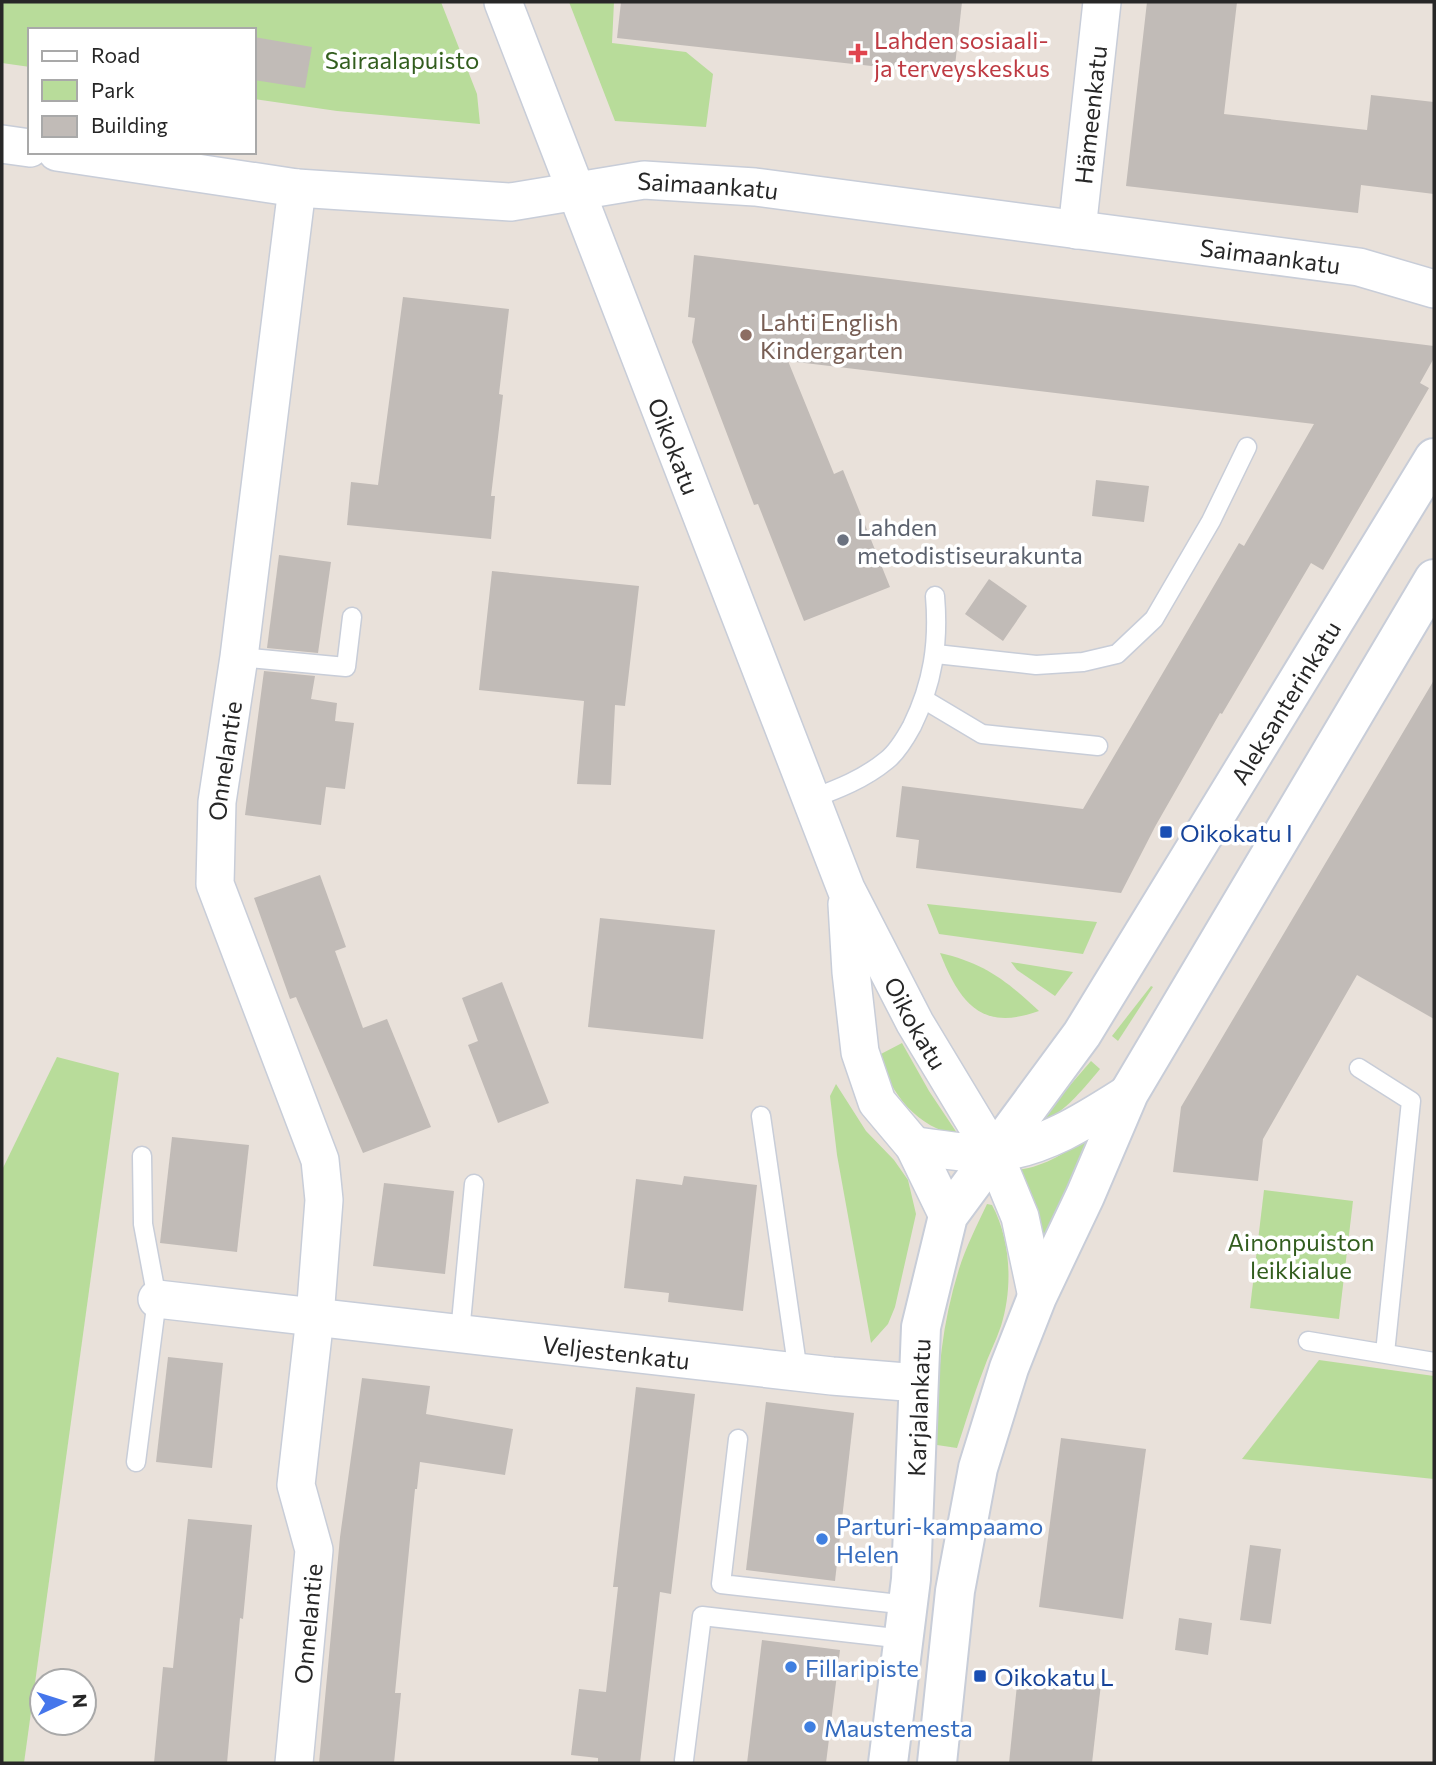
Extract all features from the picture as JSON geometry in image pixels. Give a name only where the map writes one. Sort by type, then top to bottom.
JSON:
[{"type":"main road","name":"Aleksanterinkatu","points":[[994,1154],[1082,1034],[1434,458]]},
{"type":"main road","points":[[937,1763],[955,1591],[978,1468],[1009,1368],[1037,1297],[1086,1196],[1129,1093],[1434,579]]},
{"type":"main road","name":"Karjalankatu","points":[[888,1763],[906,1622],[921,1327],[948,1216],[994,1154]]},
{"type":"street","name":"Oikokatu","points":[[503,2],[846,889],[915,1023],[994,1154],[1020,1217],[1037,1297]]},
{"type":"street","name":"Hämeenkatu","points":[[1077,230],[1102,2]]},
{"type":"street","points":[[2,144],[28,148]]},
{"type":"street","name":"Saimaankatu","points":[[70,154],[297,188],[510,202],[644,180],[755,187],[1359,267],[1434,289]]},
{"type":"street","name":"Onnelantie","points":[[294,1763],[314,1550],[296,1485],[315,1317],[324,1200],[320,1160],[215,884],[217,802],[239,657],[297,188]]},
{"type":"street","name":"Saimaankatu","points":[[1359,267],[1434,261]]},
{"type":"street","name":"Oikokatu","points":[[846,889],[851,972],[860,1052],[877,1102],[914,1146],[948,1216]]},
{"type":"street","points":[[914,1146],[994,1154],[1037,1144],[1073,1128],[1129,1093]]},
{"type":"street","name":"Veljestenkatu","points":[[157,1299],[798,1372],[918,1382]]},
{"type":"lane","points":[[936,654],[1035,665],[1083,662],[1117,654],[1154,619],[1211,521],[1247,447]]},
{"type":"lane","points":[[811,799],[858,780],[889,759],[908,734],[925,700],[936,654],[938,625],[935,596]]},
{"type":"lane","points":[[239,657],[346,667],[352,617]]},
{"type":"lane","points":[[925,700],[982,734],[1098,746]]},
{"type":"lane","points":[[1360,1068],[1411,1101],[1385,1353]]},
{"type":"lane","points":[[761,1116],[798,1372]]},
{"type":"lane","points":[[136,1462],[157,1299],[143,1224],[142,1156]]},
{"type":"lane","points":[[460,1333],[474,1184]]},
{"type":"lane","points":[[1308,1341],[1434,1362]]},
{"type":"lane","points":[[738,1439],[721,1584],[906,1622]]},
{"type":"lane","points":[[684,1760],[702,1616],[906,1622]]},
{"type":"green space","name":"Sairaalapuisto","points":[[2,2],[441,2],[477,94],[480,124],[337,111],[256,99],[256,28],[28,28],[28,67],[2,63]]},
{"type":"green space","points":[[569,2],[614,2],[612,43],[686,52],[713,74],[706,127],[615,121]]},
{"type":"green space","points":[[927,904],[1097,922],[1083,954],[939,934]]},
{"type":"green space","points":[[940,953],[970,962],[994,974],[1039,1011],[1019,1017],[1002,1018],[975,1009],[956,986]]},
{"type":"green space","points":[[1011,962],[1073,972],[1055,996],[1017,970]]},
{"type":"green space","points":[[1151,986],[1153,987],[1118,1041],[1112,1036]]},
{"type":"green space","points":[[902,1043],[959,1136],[944,1132],[918,1117],[891,1083],[879,1055]]},
{"type":"green space","points":[[57,1057],[119,1073],[37,1667],[28,1667],[28,1734],[24,1763],[2,1763],[2,1170]]},
{"type":"green space","points":[[1091,1061],[1100,1069],[1086,1086],[1062,1110],[1034,1127]]},
{"type":"green space","points":[[836,1084],[866,1131],[894,1160],[908,1180],[916,1214],[895,1307],[888,1324],[871,1343],[837,1155],[830,1096]]},
{"type":"green space","points":[[1091,1135],[1043,1262],[1018,1170],[1048,1161]]},
{"type":"green space","name":"Ainonpuiston leikkialue","points":[[1264,1190],[1353,1201],[1339,1319],[1250,1308]]},
{"type":"green space","points":[[987,1204],[992,1205],[998,1219],[1006,1249],[1008,1280],[1005,1311],[957,1448],[937,1445],[937,1400],[948,1312],[962,1261]]},
{"type":"green space","points":[[1319,1360],[1434,1376],[1434,1479],[1242,1459]]},
{"type":"building","name":"Lahden sosiaali- ja terveyskeskus","points":[[621,2],[962,2],[954,75],[617,38]]},
{"type":"building","points":[[1147,2],[1237,2],[1224,114],[1367,130],[1371,95],[1434,102],[1434,194],[1361,185],[1358,213],[1126,186]]},
{"type":"building","points":[[256,37],[312,47],[305,88],[256,80]]},
{"type":"building","points":[[694,255],[1434,346],[1434,358],[1420,383],[1429,388],[1323,570],[1311,563],[1222,714],[1220,713],[1156,825],[1121,893],[916,868],[919,840],[896,837],[902,786],[1083,809],[1239,543],[1244,546],[1314,424],[788,361],[834,474],[843,470],[890,587],[804,621],[758,504],[754,505],[692,342],[695,318],[688,317]]},
{"type":"building","points":[[403,297],[509,309],[499,394],[503,395],[491,496],[495,496],[491,539],[347,525],[351,482],[378,485]]},
{"type":"building","points":[[1096,480],[1149,486],[1144,522],[1092,516]]},
{"type":"building","points":[[279,555],[331,562],[318,653],[267,648]]},
{"type":"building","points":[[492,571],[639,586],[625,706],[615,705],[611,785],[577,784],[584,701],[479,690]]},
{"type":"building","points":[[989,579],[1027,606],[1003,641],[965,614]]},
{"type":"building","points":[[264,671],[315,676],[311,699],[337,703],[335,721],[354,723],[345,789],[326,787],[321,825],[245,815]]},
{"type":"building","points":[[1434,680],[1434,1019],[1357,975],[1263,1139],[1258,1181],[1173,1172],[1181,1107]]},
{"type":"building","points":[[320,875],[346,947],[335,951],[363,1028],[387,1019],[431,1127],[363,1153],[296,997],[290,999],[254,898]]},
{"type":"building","points":[[600,918],[715,930],[703,1039],[588,1027]]},
{"type":"building","points":[[502,982],[549,1103],[498,1123],[468,1045],[478,1041],[462,998]]},
{"type":"building","points":[[172,1137],[249,1145],[237,1252],[160,1243]]},
{"type":"building","points":[[684,1176],[757,1185],[743,1311],[668,1302],[669,1293],[624,1288],[636,1179],[682,1185]]},
{"type":"building","points":[[384,1183],[454,1191],[445,1274],[373,1266]]},
{"type":"building","points":[[168,1357],[223,1363],[212,1468],[156,1462]]},
{"type":"building","points":[[362,1378],[430,1386],[426,1414],[513,1429],[505,1475],[420,1462],[395,1693],[401,1693],[394,1763],[319,1763],[340,1537]]},
{"type":"building","points":[[636,1387],[695,1394],[671,1594],[660,1592],[640,1763],[598,1763],[598,1758],[571,1755],[579,1689],[606,1692],[618,1587],[613,1587]]},
{"type":"building","points":[[766,1402],[854,1413],[835,1581],[746,1570]]},
{"type":"building","points":[[1061,1438],[1146,1449],[1123,1619],[1039,1607]]},
{"type":"building","points":[[188,1519],[252,1525],[243,1619],[240,1618],[227,1763],[154,1763],[163,1667],[173,1668]]},
{"type":"building","points":[[1250,1545],[1281,1549],[1271,1624],[1240,1620]]},
{"type":"building","points":[[1179,1618],[1212,1623],[1208,1655],[1175,1650]]},
{"type":"building","points":[[762,1640],[840,1650],[826,1763],[747,1763]]},
{"type":"building","points":[[1018,1675],[1101,1684],[1092,1763],[1009,1763]]},
{"type":"place","name":"Lahden sosiaali- ja terveyskeskus","points":[[858,53]]},
{"type":"place","name":"Lahti English Kindergarten","points":[[746,335]]},
{"type":"place","name":"Lahden metodistiseurakunta","points":[[843,540]]},
{"type":"place","name":"Oikokatu I","points":[[1166,832]]},
{"type":"place","name":"Parturi-kampaamo Helen","points":[[822,1539]]},
{"type":"place","name":"Fillaripiste","points":[[791,1667]]},
{"type":"place","name":"Oikokatu L","points":[[980,1676]]},
{"type":"place","name":"Maustemesta","points":[[810,1727]]}]
